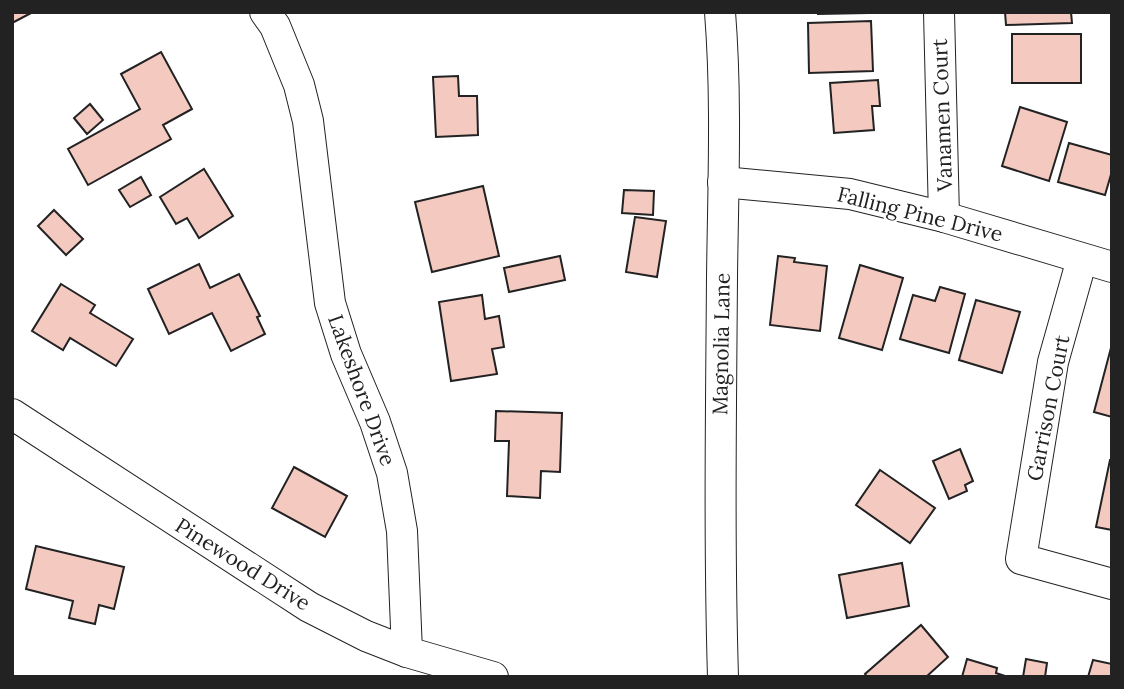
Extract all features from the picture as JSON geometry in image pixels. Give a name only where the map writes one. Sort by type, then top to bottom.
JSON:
[{"type":"street","name":"Lakeshore Drive","points":[[265,12],[275,26],[299,85],[308,121],[330,303],[346,354],[375,422],[392,473],[402,531],[407,652]]},
{"type":"street","name":"Magnolia Lane","points":[[720,12],[723,54],[723,182],[719,539],[723,677]]},
{"type":"street","name":"Vanamen Court","points":[[939,12],[944,217]]},
{"type":"street","name":"Falling Pine Drive","points":[[723,182],[849,194],[944,217],[1112,267]]},
{"type":"street","name":"Garrison Court","points":[[1083,259],[1054,362],[1021,559],[1112,584]]},
{"type":"street","name":"Pinewood Drive","points":[[12,414],[309,607],[366,636],[407,652],[493,677]]},
{"type":"building","points":[[12,12],[33,12],[12,23]]},
{"type":"building","points":[[868,12],[868,13],[818,14]]},
{"type":"building","points":[[1005,12],[1071,12],[1072,23],[1006,25]]},
{"type":"building","points":[[871,21],[873,71],[809,73],[808,23]]},
{"type":"building","points":[[1012,34],[1081,34],[1081,83],[1012,83]]},
{"type":"building","points":[[161,52],[192,109],[163,125],[171,139],[88,185],[68,149],[140,109],[121,74]]},
{"type":"building","points":[[458,76],[459,96],[477,96],[478,135],[436,137],[433,77]]},
{"type":"building","points":[[878,80],[880,106],[872,106],[874,130],[834,133],[830,83]]},
{"type":"building","points":[[90,104],[103,120],[87,134],[74,118]]},
{"type":"building","points":[[1020,107],[1067,122],[1049,181],[1002,166]]},
{"type":"building","points":[[1069,143],[1112,155],[1112,171],[1105,195],[1058,182]]},
{"type":"building","points":[[204,169],[233,216],[199,238],[187,218],[176,224],[160,197]]},
{"type":"building","points":[[141,177],[151,195],[130,207],[119,190]]},
{"type":"building","points":[[483,186],[499,256],[432,272],[415,202]]},
{"type":"building","points":[[624,190],[654,191],[653,215],[622,213]]},
{"type":"building","points":[[54,210],[83,239],[66,255],[38,226]]},
{"type":"building","points":[[635,217],[666,221],[657,277],[626,272]]},
{"type":"building","points":[[560,256],[565,280],[509,292],[504,268]]},
{"type":"building","points":[[778,256],[795,258],[794,262],[827,266],[820,331],[770,325]]},
{"type":"building","points":[[199,264],[210,288],[239,274],[260,316],[257,317],[265,334],[231,351],[212,313],[169,334],[148,289]]},
{"type":"building","points":[[860,265],[903,278],[882,350],[839,338]]},
{"type":"building","points":[[61,284],[95,305],[90,313],[133,339],[116,366],[70,338],[63,350],[32,331]]},
{"type":"building","points":[[940,287],[965,294],[949,353],[900,339],[913,295],[935,301]]},
{"type":"building","points":[[482,295],[485,319],[499,316],[504,347],[492,349],[497,374],[451,381],[439,302]]},
{"type":"building","points":[[976,300],[1020,312],[1002,373],[959,360]]},
{"type":"building","points":[[1112,344],[1112,417],[1094,412]]},
{"type":"building","points":[[496,411],[562,413],[560,472],[541,471],[540,498],[507,496],[509,441],[495,441]]},
{"type":"building","points":[[960,449],[973,481],[965,485],[967,491],[949,499],[933,461]]},
{"type":"building","points":[[1112,460],[1112,530],[1096,527]]},
{"type":"building","points":[[294,467],[347,496],[325,537],[272,508]]},
{"type":"building","points":[[880,470],[935,508],[910,543],[856,505]]},
{"type":"building","points":[[36,546],[124,567],[114,609],[99,605],[95,624],[69,618],[73,601],[26,589]]},
{"type":"building","points":[[902,563],[909,606],[847,618],[839,575]]},
{"type":"building","points":[[921,625],[948,657],[926,677],[867,677],[865,674]]},
{"type":"building","points":[[967,659],[997,668],[996,673],[1008,677],[962,677]]},
{"type":"building","points":[[1026,659],[1047,663],[1045,677],[1023,677]]},
{"type":"building","points":[[1093,660],[1112,664],[1112,677],[1088,677]]}]
